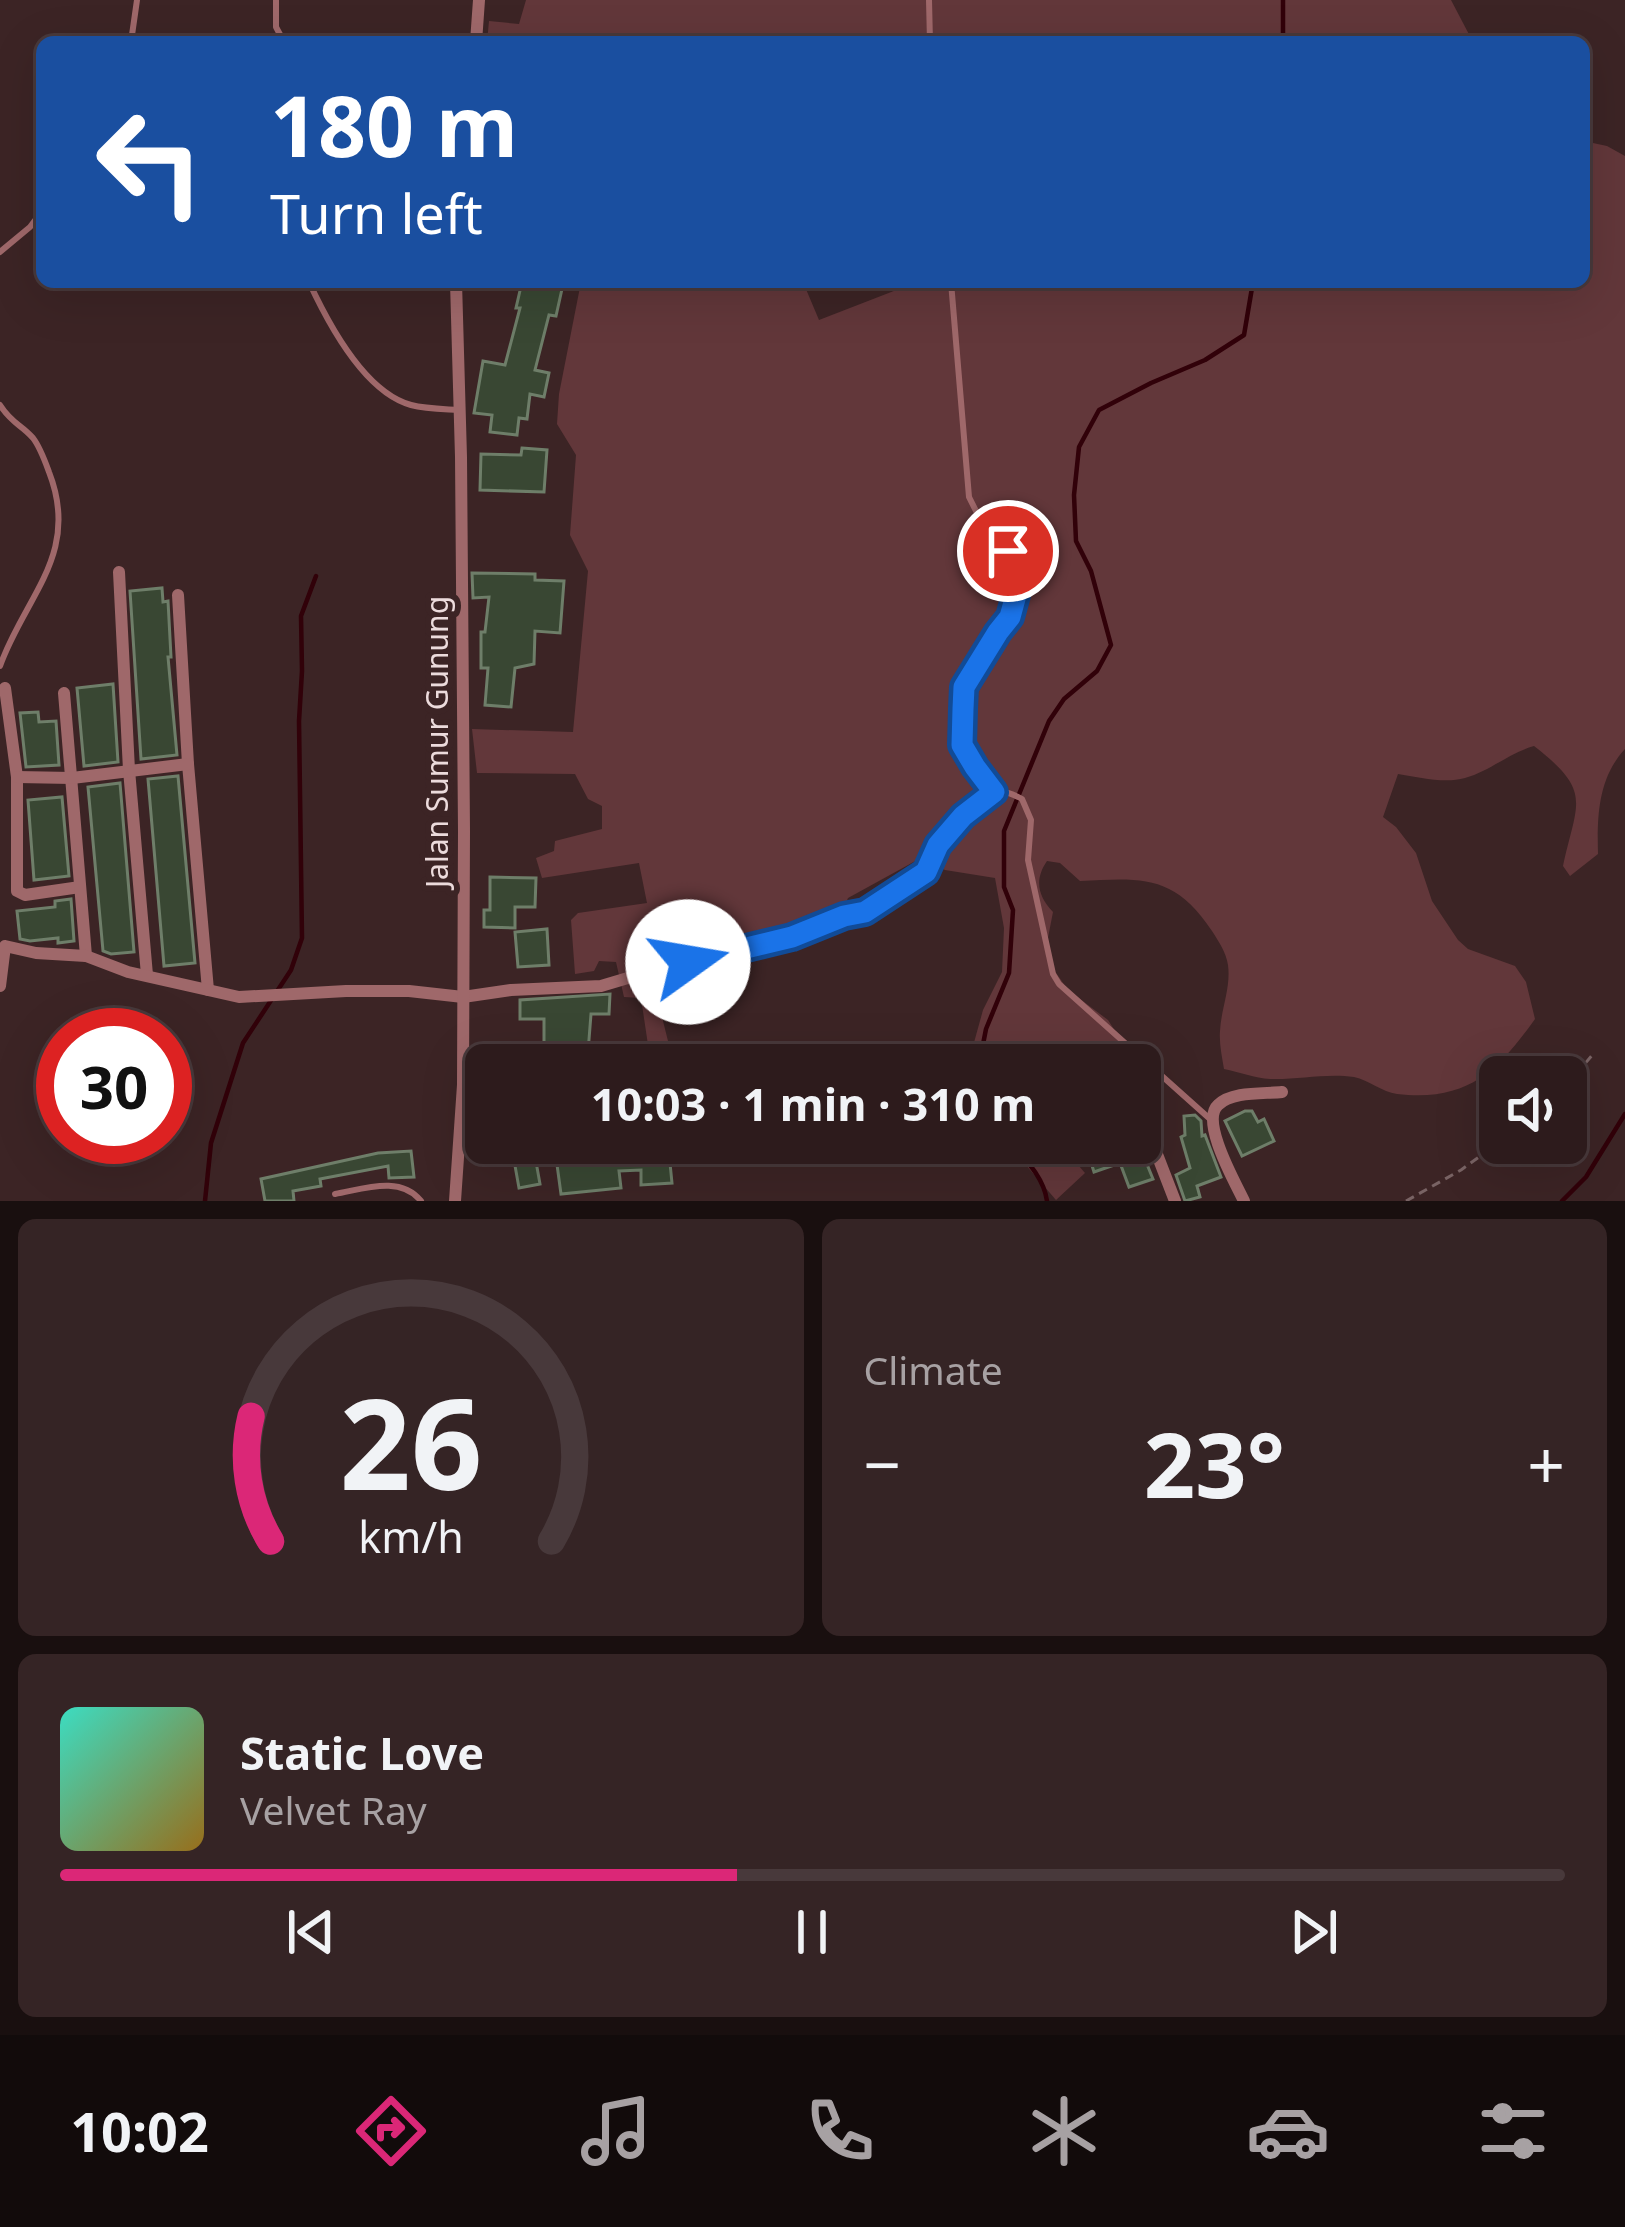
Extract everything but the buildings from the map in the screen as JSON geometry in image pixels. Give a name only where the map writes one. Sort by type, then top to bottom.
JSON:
[{"type":"street","points":[[476,36],[479,0]]},
{"type":"street","name":"Jalan Sumur Gunung","points":[[455,288],[463,1085],[455,1201]]},
{"type":"street","points":[[119,572],[129,770],[147,975]]},
{"type":"street","points":[[178,595],[208,990]]},
{"type":"street","points":[[4,688],[17,777],[16,891],[25,895],[80,887]]},
{"type":"street","points":[[64,693],[86,956]]},
{"type":"street","points":[[17,777],[72,778],[188,764]]},
{"type":"street","points":[[0,986],[3,941],[35,953],[86,956],[128,972],[239,997],[410,991],[463,997],[602,986],[792,937],[865,912],[926,872],[938,845],[963,816]]},
{"type":"street","points":[[1244,1201],[1211,1120],[1214,1108],[1222,1101],[1282,1092]]},
{"type":"street","points":[[1161,1163],[1175,1201]]},
{"type":"lane","points":[[132,36],[137,0]]},
{"type":"lane","points":[[276,0],[281,36]]},
{"type":"lane","points":[[929,0],[930,36]]},
{"type":"lane","points":[[0,252],[36,218]]},
{"type":"lane","points":[[312,288],[340,340],[388,394],[411,405],[460,410]]},
{"type":"lane","points":[[952,288],[969,497],[1015,566],[1016,595],[1010,617],[964,687],[962,745],[994,792]]},
{"type":"lane","points":[[0,405],[11,422],[32,437],[43,458],[57,493],[58,537],[49,570],[0,665]]},
{"type":"lane","points":[[963,816],[994,792],[1009,791],[1022,799],[1031,820],[1028,860],[1053,974],[1211,1120]]},
{"type":"lane","points":[[335,1194],[402,1186],[421,1201]]},
{"type":"path","points":[[1587,1061],[1594,1053]]},
{"type":"path","points":[[1406,1201],[1479,1157]]},
{"type":"shaded area","points":[[526,0],[1451,0],[1470,36],[488,36],[489,21],[519,24]]},
{"type":"shaded area","points":[[1593,143],[1625,156],[1625,749],[1604,785],[1598,854],[1570,876],[1563,866],[1576,799],[1565,775],[1534,746],[1457,780],[1398,774],[1383,817],[1416,853],[1432,901],[1458,940],[1468,949],[1515,966],[1526,982],[1535,1019],[1505,1056],[1479,1056],[1478,1079],[1461,1088],[1421,1095],[1391,1093],[1354,1077],[1270,1079],[1224,1069],[1220,1036],[1228,965],[1220,943],[1198,912],[1155,883],[1080,881],[1060,863],[1047,861],[1039,881],[1053,912],[1047,960],[1068,990],[1108,1020],[1123,1044],[974,1044],[983,1010],[1002,972],[1004,928],[995,878],[945,870],[919,859],[848,898],[843,910],[788,931],[656,959],[669,1044],[648,1044],[641,998],[624,997],[616,962],[599,961],[594,971],[575,974],[571,920],[578,913],[647,903],[639,863],[542,878],[536,858],[554,851],[555,841],[602,829],[602,806],[588,799],[575,774],[477,773],[472,729],[573,732],[588,571],[570,535],[576,455],[557,424],[580,288],[806,288],[819,320],[902,288],[1590,288]]},
{"type":"shaded area","points":[[1025,1164],[1077,1164],[1085,1173],[1056,1200]]},
{"type":"waterway","points":[[1283,0],[1283,36]]},
{"type":"waterway","points":[[983,1044],[1009,973],[1013,910],[1004,887],[1004,831],[1049,721],[1064,699],[1097,671],[1111,645],[1091,571],[1076,541],[1079,447],[1099,410],[1205,360],[1244,335],[1252,288]]},
{"type":"waterway","points":[[205,1201],[211,1143],[243,1043],[291,970],[302,938],[301,616],[316,576]]},
{"type":"waterway","points":[[1562,1201],[1586,1177],[1625,1114]]},
{"type":"waterway","points":[[1029,1164],[1047,1201]]},
{"type":"route","points":[[688,962],[792,937],[865,912],[926,872],[938,845],[963,816],[994,792],[962,745],[964,687],[1010,617],[1016,595],[1015,566],[1008,551]]}]
